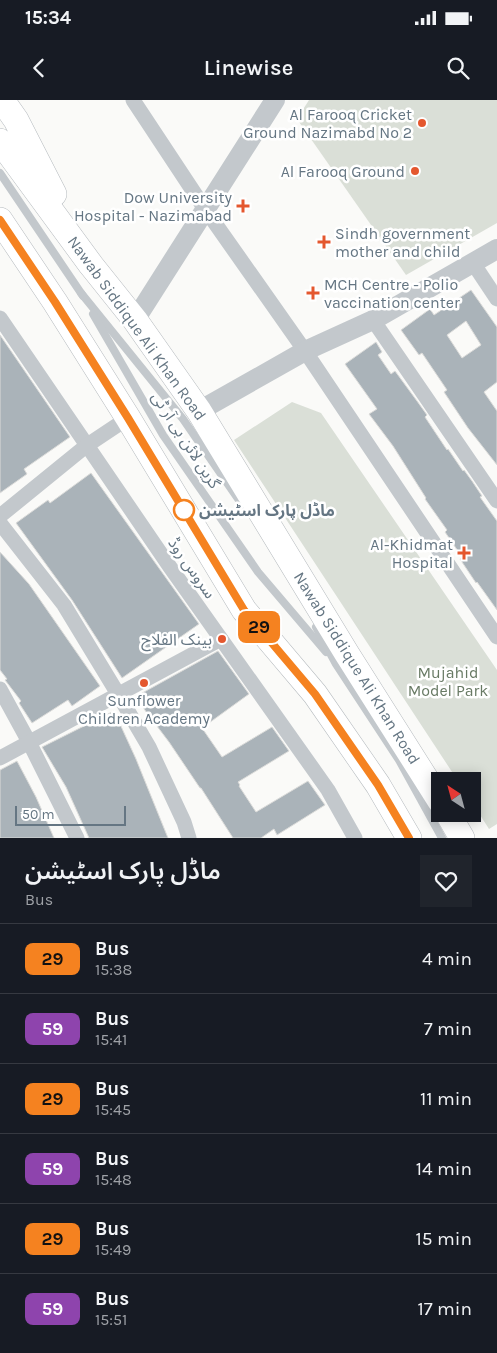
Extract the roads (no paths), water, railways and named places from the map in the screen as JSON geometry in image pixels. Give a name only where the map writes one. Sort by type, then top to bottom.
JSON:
[{"type":"main road","points":[[2,100],[16,120],[91,265]]},
{"type":"main road","name":"Nawab Siddique Ali Khan Road","points":[[0,141],[91,265],[135,320],[199,411],[347,654],[431,787]]},
{"type":"main road","points":[[0,220],[55,302],[128,418],[244,610],[315,694],[378,785],[409,838]]},
{"type":"main road","points":[[0,238],[55,302]]},
{"type":"main road","points":[[453,822],[462,838]]},
{"type":"street","points":[[133,100],[205,208],[305,351],[497,637]]},
{"type":"street","points":[[135,320],[275,100]]},
{"type":"street","points":[[199,411],[305,351],[373,320],[497,249]]},
{"type":"street","points":[[473,263],[497,299]]},
{"type":"street","name":"سروس روڈ","points":[[0,318],[86,446],[328,790],[355,838]]},
{"type":"street","points":[[373,320],[497,501]]},
{"type":"street","points":[[0,516],[86,446],[128,418]]},
{"type":"street","points":[[0,523],[64,605],[118,694],[149,747],[184,822],[189,838]]},
{"type":"street","points":[[0,758],[221,638]]},
{"type":"street","points":[[0,689],[77,838]]},
{"type":"lane","name":"گرین لائن بی آر ٹی","points":[[0,173],[81,293],[163,434],[258,572],[336,664]]},
{"type":"lane","name":"گرین لائن بی آر ٹی","points":[[81,293],[182,419],[250,517]]},
{"type":"lane","points":[[273,550],[283,566]]},
{"type":"lane","name":"گرین لائن بی آر ٹی","points":[[314,623],[336,664],[399,760],[442,838]]},
{"type":"place","name":"Al Farooq Cricket Ground Nazimabd No 2","points":[[422,123]]},
{"type":"place","name":"Al Farooq Ground","points":[[415,171]]},
{"type":"place","name":"Dow University Hospital - Nazimabad","points":[[243,206]]},
{"type":"place","name":"Sindh government mother and child","points":[[324,242]]},
{"type":"place","name":"MCH Centre - Polio vaccination center","points":[[313,293]]},
{"type":"place","name":"ماڈل پارک اسٹیشن","points":[[184,510]]},
{"type":"place","name":"Al-Khidmat Hospital","points":[[464,553]]},
{"type":"place","name":"بینک الفلاح","points":[[222,639]]},
{"type":"place","name":"Sunflower Children Academy","points":[[144,683]]},
{"type":"park label","name":"Mujahid Model Park","points":[[448,681]]}]
